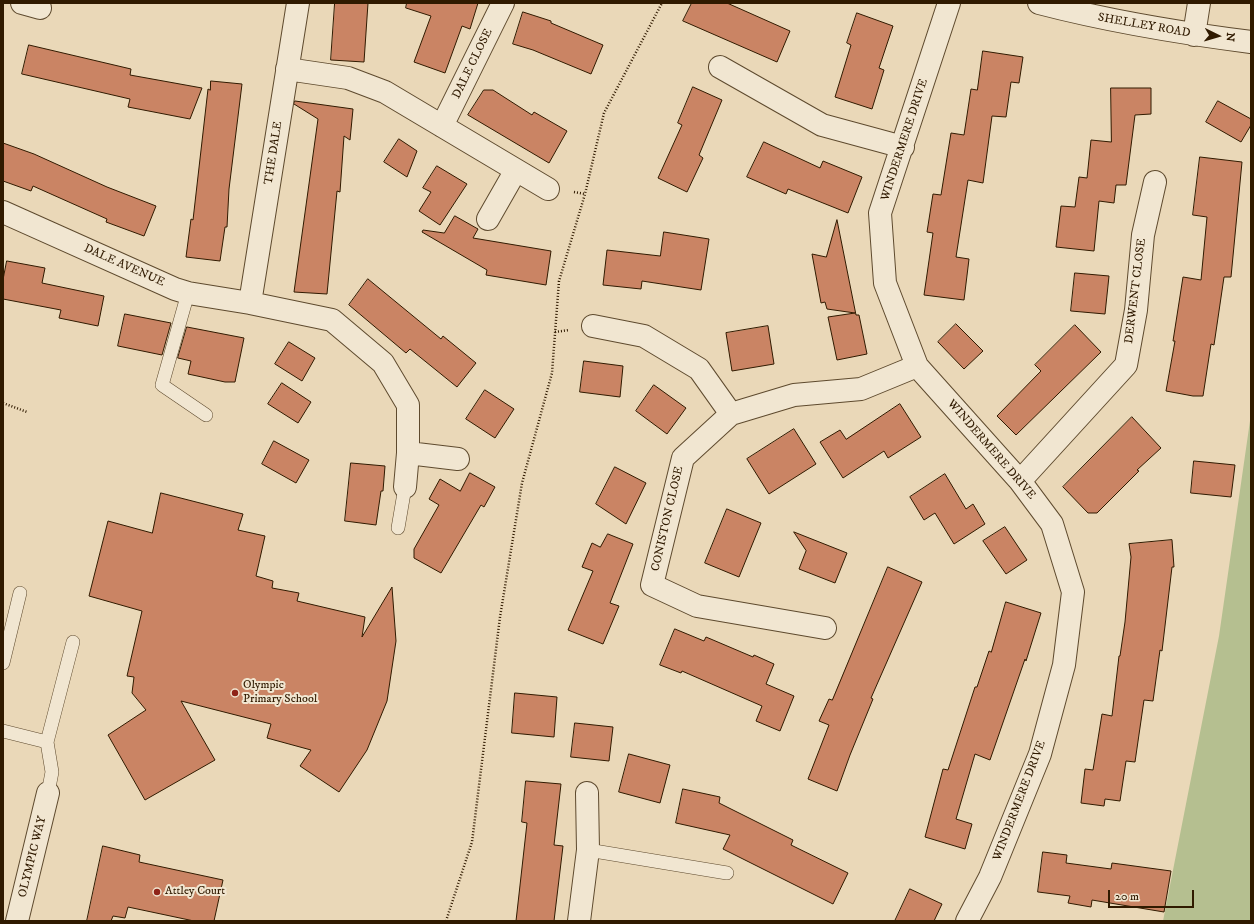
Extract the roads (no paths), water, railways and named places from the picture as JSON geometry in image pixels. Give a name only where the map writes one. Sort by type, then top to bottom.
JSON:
[{"type":"street","name":"THE DALE","points":[[250,303],[298,3]]},
{"type":"street","name":"DALE CLOSE","points":[[442,126],[503,3]]},
{"type":"street","name":"WINDERMERE DRIVE","points":[[949,3],[903,147],[880,213],[885,283],[917,366],[1020,481],[1052,524],[1073,592],[1064,665],[1040,754],[990,877],[967,921]]},
{"type":"street","name":"SHELLEY ROAD","points":[[1039,3],[1081,14],[1194,35],[1251,42]]},
{"type":"street","points":[[1194,35],[1199,3]]},
{"type":"street","points":[[720,67],[822,125],[903,147]]},
{"type":"street","points":[[287,69],[348,78],[385,92],[548,189]]},
{"type":"street","points":[[488,219],[516,170]]},
{"type":"street","name":"DERWENT CLOSE","points":[[1020,481],[1126,365],[1136,310],[1143,235],[1155,182]]},
{"type":"street","name":"DALE AVENUE","points":[[3,212],[175,289],[188,293],[250,303],[332,320],[383,363],[408,405],[408,453],[405,488]]},
{"type":"street","points":[[593,326],[644,336],[699,369],[731,414]]},
{"type":"street","name":"CONISTON CLOSE","points":[[825,628],[697,606],[652,585],[683,458],[731,414],[794,395],[861,389],[917,366]]},
{"type":"street","points":[[408,453],[458,459]]},
{"type":"street","points":[[579,921],[588,850],[587,793]]},
{"type":"street","name":"OLYMPIC WAY","points":[[17,921],[48,794]]},
{"type":"lane","points":[[188,293],[162,385],[206,415]]},
{"type":"lane","points":[[398,528],[405,488]]},
{"type":"lane","points":[[3,663],[20,593]]},
{"type":"lane","points":[[48,794],[52,772],[47,742],[73,642]]},
{"type":"lane","points":[[3,730],[47,742]]},
{"type":"lane","points":[[588,850],[727,873]]},
{"type":"place","name":"Olympic Primary School","points":[[235,693]]},
{"type":"place","name":"Attley Court","points":[[157,892]]}]
